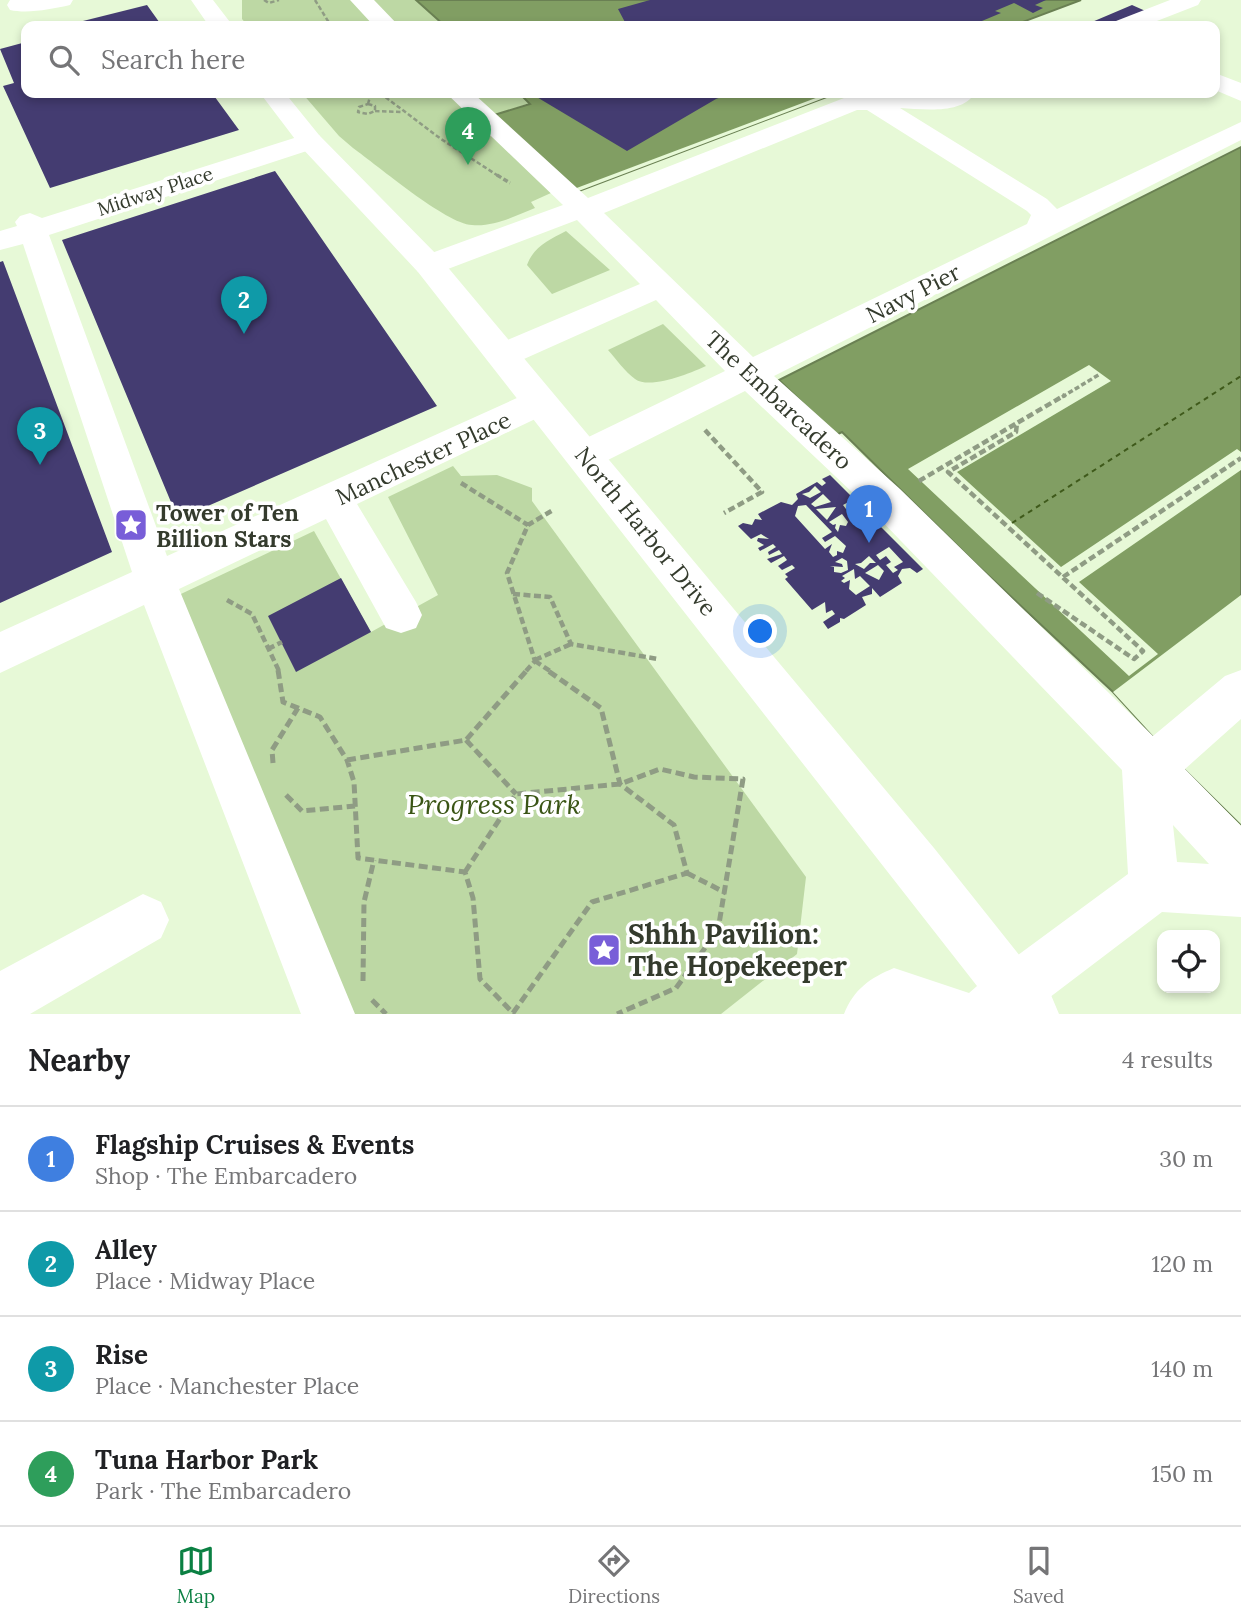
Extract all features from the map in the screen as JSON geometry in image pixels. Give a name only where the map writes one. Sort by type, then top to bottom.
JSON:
[{"type":"street","points":[[18,5],[62,0]]},
{"type":"street","points":[[202,0],[217,21]]},
{"type":"street","points":[[361,0],[382,21]]},
{"type":"street","points":[[1136,21],[1189,0]]},
{"type":"street","points":[[1220,82],[1241,93]]},
{"type":"street","name":"North Harbor Drive","points":[[276,98],[310,141],[429,265],[585,455],[916,866],[1010,1006]]},
{"type":"street","name":"The Embarcadero","points":[[463,98],[584,210],[750,374],[886,500],[1151,767],[1241,862]]},
{"type":"street","points":[[429,265],[561,215],[584,210],[853,103],[942,102],[951,98]]},
{"type":"street","points":[[873,101],[1037,205],[1046,214],[1038,231]]},
{"type":"street","name":"Navy Pier","points":[[585,455],[1241,130]]},
{"type":"street","name":"Midway Place","points":[[21,231],[310,141]]},
{"type":"street","points":[[21,231],[156,582],[328,1014]]},
{"type":"street","points":[[503,355],[645,293]]},
{"type":"street","name":"Manchester Place","points":[[0,653],[335,500],[540,402]]},
{"type":"street","points":[[335,500],[401,615]]},
{"type":"street","points":[[1154,886],[1144,774],[1241,691]]},
{"type":"street","points":[[1010,1006],[1154,886],[1241,892]]},
{"type":"street","points":[[0,1001],[143,920]]},
{"type":"street","points":[[871,1014],[894,995],[953,1014]]},
{"type":"path","points":[[264,0],[269,3],[279,0]]},
{"type":"path","points":[[314,0],[328,21]]},
{"type":"path","points":[[368,104],[370,98]]},
{"type":"path","points":[[375,111],[375,106],[368,104],[359,107],[358,111],[365,114],[375,111],[404,112]]},
{"type":"path","points":[[913,484],[1100,374]]},
{"type":"path","points":[[1017,423],[1016,432],[948,472],[1009,524],[1143,651],[1134,659],[1028,587]]},
{"type":"path","points":[[700,424],[762,492],[724,513]]},
{"type":"path","points":[[1063,578],[1241,458]]},
{"type":"path","points":[[461,483],[528,525]]},
{"type":"path","points":[[552,510],[528,525],[507,573],[535,661],[601,708],[620,784],[674,825],[687,873]]},
{"type":"path","points":[[513,594],[550,597],[571,645]]},
{"type":"path","points":[[227,600],[251,614],[280,674],[283,702],[320,717],[347,760],[354,782],[358,858],[465,872]]},
{"type":"path","points":[[268,649],[282,642]]},
{"type":"path","points":[[347,760],[466,740],[535,661],[571,645],[658,659]]},
{"type":"path","points":[[274,773],[272,750],[298,708]]},
{"type":"path","points":[[466,740],[516,794]]},
{"type":"path","points":[[516,794],[620,784],[660,769],[694,777],[743,779],[719,930],[676,988],[617,1014]]},
{"type":"path","points":[[284,794],[302,811],[355,806]]},
{"type":"path","points":[[465,872],[516,794]]},
{"type":"path","points":[[374,860],[364,902],[363,991],[386,1014]]},
{"type":"path","points":[[465,872],[473,898],[480,979],[513,1014],[592,902],[687,873],[726,893]]},
{"type":"green space","points":[[242,0],[416,0],[439,21],[244,21]]},
{"type":"green space","points":[[306,98],[524,98],[530,103],[492,116],[573,183],[531,202],[535,208],[504,220],[472,225],[460,222],[429,205],[339,136]]},
{"type":"green space","points":[[566,231],[610,270],[552,294],[527,265],[538,248]]},
{"type":"green space","points":[[663,324],[706,366],[660,382],[650,383],[635,379],[608,350]]},
{"type":"green space","name":"Progress Park","points":[[453,466],[461,476],[497,475],[532,488],[532,501],[806,877],[797,954],[721,1014],[308,1014],[147,610],[314,531],[371,632],[438,595],[388,497]]},
{"type":"shaded area","points":[[416,0],[1081,0],[1025,21],[439,21]]},
{"type":"shaded area","points":[[524,98],[824,98],[576,192],[491,116],[530,104]]},
{"type":"shaded area","points":[[1241,147],[1241,824],[1168,752],[1113,692],[974,562],[842,432],[836,435],[779,380]]},
{"type":"pier","points":[[816,98],[824,98],[576,192],[574,189]]},
{"type":"pier","points":[[1089,365],[1111,381],[957,472],[1061,567],[1237,449],[1241,452],[1241,470],[1079,582],[1158,654],[1129,676],[908,469]]},
{"type":"pier","points":[[1241,595],[1241,824],[1168,752],[1113,692]]},
{"type":"building","points":[[650,0],[1046,0],[1035,5],[1043,8],[1033,13],[1014,3],[995,11],[1001,13],[982,21],[624,21],[618,9]]},
{"type":"building","points":[[147,5],[158,21],[83,21]]},
{"type":"building","points":[[1132,5],[1150,13],[1132,21],[1094,21]]},
{"type":"building","points":[[21,43],[21,98],[216,98],[239,130],[50,188],[3,86],[14,83],[0,49]]},
{"type":"building","points":[[538,98],[718,98],[716,99],[627,151]]},
{"type":"building","points":[[275,171],[437,406],[178,519],[62,240]]},
{"type":"building","points":[[3,261],[112,552],[0,603],[0,262]]},
{"type":"building","points":[[830,475],[854,499],[843,505],[846,509],[852,505],[852,516],[865,508],[862,513],[868,513],[863,521],[861,518],[857,520],[866,525],[870,519],[875,521],[923,569],[917,573],[910,568],[902,569],[898,576],[902,583],[880,597],[872,588],[872,594],[862,597],[866,605],[844,619],[840,618],[840,622],[828,629],[823,622],[835,614],[832,610],[826,613],[825,602],[812,610],[785,579],[788,577],[785,574],[795,568],[792,565],[782,570],[778,566],[787,560],[784,556],[771,563],[767,559],[782,554],[779,550],[769,555],[768,552],[776,547],[773,544],[760,551],[758,548],[764,545],[757,541],[758,538],[769,539],[761,534],[751,539],[738,526],[743,523],[752,525],[755,519],[762,520],[758,514],[781,502],[792,505],[798,499],[796,494],[817,482],[822,486],[826,483],[822,479]],"holes":[[[815,486],[821,492],[810,498],[802,494]],[[823,494],[831,502],[815,507],[811,504]],[[806,505],[832,532],[822,538],[825,542],[835,536],[846,546],[843,553],[837,551],[837,555],[833,557],[829,552],[832,544],[825,549],[795,516],[798,506]],[[836,507],[827,520],[816,509]],[[842,514],[848,522],[846,526],[840,525],[838,532],[836,524],[829,522]],[[889,547],[903,562],[894,567],[898,570],[893,573],[886,565],[891,562],[886,556],[880,560],[876,555]],[[869,556],[876,563],[870,563],[864,569],[855,564],[861,563]],[[842,558],[847,561],[848,570],[841,573],[834,572],[834,567],[830,566],[843,567],[835,562]],[[878,565],[884,571],[879,580],[865,573]],[[854,569],[855,579],[860,576],[870,586],[856,595],[849,589],[850,580],[844,583],[841,581],[845,578],[842,576]]]},
{"type":"building","points":[[341,578],[371,632],[296,672],[268,616]]},
{"type":"ferry route","points":[[1012,523],[1241,376]]},
{"type":"place","name":"Tuna Harbor Park","points":[[468,165]]},
{"type":"place","name":"Alley","points":[[244,334]]},
{"type":"place","name":"Rise","points":[[40,465]]},
{"type":"place","name":"Tower of Ten Billion Stars","points":[[131,525]]},
{"type":"place","name":"Flagship Cruises & Events","points":[[869,543]]},
{"type":"place","name":"Shhh Pavilion: The Hopekeeper","points":[[604,950]]}]
